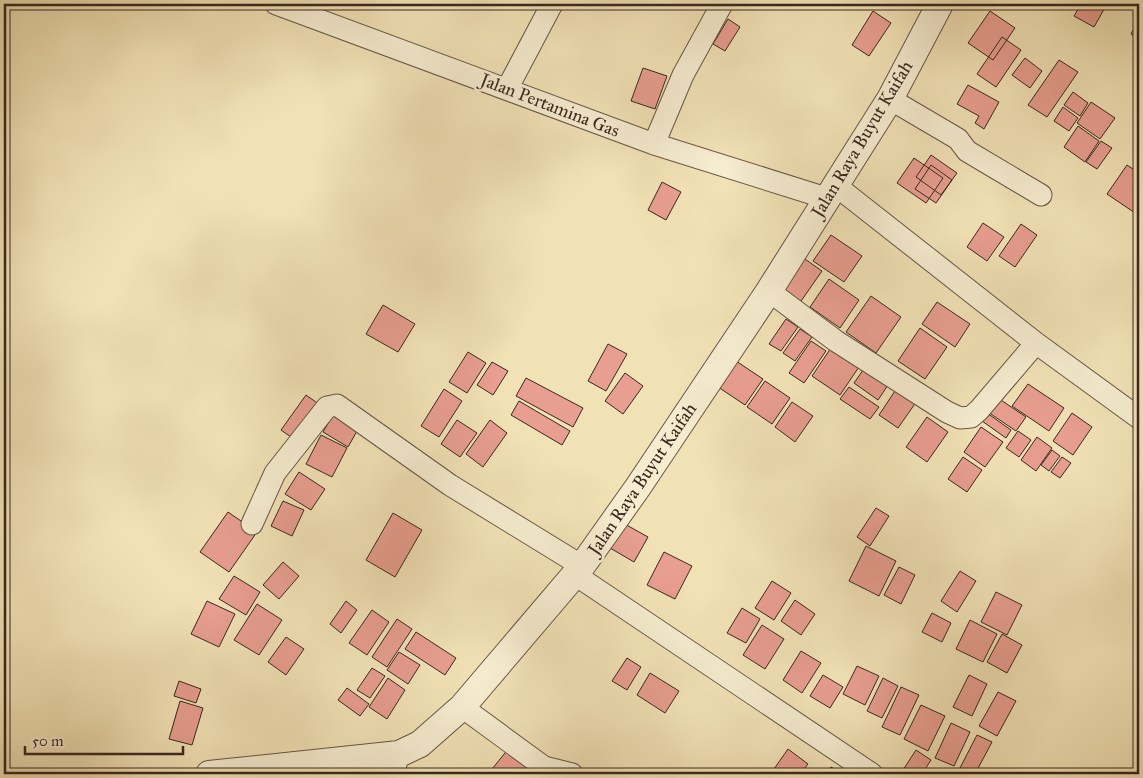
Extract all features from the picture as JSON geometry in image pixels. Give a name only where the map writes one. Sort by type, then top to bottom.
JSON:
[{"type":"street","name":"Jalan Pertamina Gas","points":[[276,4],[654,144],[831,192]]},
{"type":"street","points":[[507,89],[552,4]]},
{"type":"street","points":[[654,144],[683,75],[722,4]]},
{"type":"street","name":"Jalan Raya Buyut Kaifah","points":[[209,774],[396,764],[462,707],[578,570],[638,487],[769,291],[890,99],[940,4]]},
{"type":"street","points":[[890,99],[958,139],[967,151],[1041,195]]},
{"type":"street","points":[[831,192],[1139,418]]},
{"type":"street","points":[[769,291],[836,341],[947,412],[960,418],[971,417],[979,410],[1036,343]]},
{"type":"street","points":[[252,524],[276,474],[327,407],[336,405],[872,774]]},
{"type":"street","points":[[462,707],[544,767],[572,774]]},
{"type":"building","points":[[1081,4],[1107,4],[1094,27],[1074,16]]},
{"type":"building","points":[[873,11],[891,23],[869,56],[852,45]]},
{"type":"building","points":[[990,11],[1015,28],[993,60],[968,43]]},
{"type":"building","points":[[728,19],[740,27],[725,51],[713,44]]},
{"type":"building","points":[[1139,19],[1139,39],[1131,34]]},
{"type":"building","points":[[1002,37],[1021,50],[996,87],[977,74]]},
{"type":"building","points":[[1025,58],[1042,71],[1030,88],[1012,75]]},
{"type":"building","points":[[1059,60],[1078,72],[1047,117],[1028,105]]},
{"type":"building","points":[[643,68],[667,76],[655,109],[631,101]]},
{"type":"building","points":[[968,85],[999,102],[984,129],[975,123],[979,116],[957,104]]},
{"type":"building","points":[[1073,92],[1088,103],[1080,116],[1064,105]]},
{"type":"building","points":[[1091,102],[1115,118],[1100,139],[1077,123]]},
{"type":"building","points":[[1063,107],[1078,118],[1069,131],[1054,121]]},
{"type":"building","points":[[1078,126],[1099,141],[1085,162],[1064,147]]},
{"type":"building","points":[[1101,141],[1112,148],[1097,169],[1086,162]]},
{"type":"building","points":[[931,155],[957,173],[941,195],[916,177]]},
{"type":"building","points":[[914,158],[943,178],[926,203],[897,183]]},
{"type":"building","points":[[931,165],[952,180],[936,203],[915,189]]},
{"type":"building","points":[[1127,165],[1139,173],[1138,215],[1107,194]]},
{"type":"building","points":[[662,182],[681,192],[666,220],[648,210]]},
{"type":"building","points":[[983,223],[1004,237],[987,261],[967,247]]},
{"type":"building","points":[[1021,224],[1037,235],[1015,267],[999,256]]},
{"type":"building","points":[[831,235],[862,256],[844,282],[813,261]]},
{"type":"building","points":[[802,257],[822,271],[799,304],[779,290]]},
{"type":"building","points":[[829,279],[859,300],[840,328],[810,307]]},
{"type":"building","points":[[871,296],[901,317],[876,353],[846,332]]},
{"type":"building","points":[[937,302],[970,324],[955,347],[922,324]]},
{"type":"building","points":[[383,305],[415,324],[398,352],[366,334]]},
{"type":"building","points":[[786,319],[798,327],[781,351],[769,344]]},
{"type":"building","points":[[920,328],[947,347],[925,379],[898,361]]},
{"type":"building","points":[[800,329],[812,337],[795,361],[783,353]]},
{"type":"building","points":[[811,341],[826,351],[804,383],[789,373]]},
{"type":"building","points":[[608,344],[627,354],[606,391],[588,381]]},
{"type":"building","points":[[833,345],[861,364],[840,395],[812,376]]},
{"type":"building","points":[[468,352],[486,363],[467,393],[449,382]]},
{"type":"building","points":[[733,359],[763,379],[745,405],[715,385]]},
{"type":"building","points":[[492,362],[508,371],[493,395],[477,385]]},
{"type":"building","points":[[868,363],[892,379],[878,400],[854,383]]},
{"type":"building","points":[[625,373],[643,386],[623,414],[605,401]]},
{"type":"building","points":[[526,378],[583,408],[573,427],[516,396]]},
{"type":"building","points":[[765,381],[790,398],[772,424],[747,407]]},
{"type":"building","points":[[1028,384],[1064,408],[1049,431],[1012,406]]},
{"type":"building","points":[[899,385],[919,398],[898,428],[879,415]]},
{"type":"building","points":[[849,387],[879,407],[870,419],[840,399]]},
{"type":"building","points":[[444,389],[462,401],[439,437],[421,426]]},
{"type":"building","points":[[306,395],[323,407],[298,442],[281,430]]},
{"type":"building","points":[[995,396],[1026,417],[1016,431],[985,410]]},
{"type":"building","points":[[519,401],[570,431],[562,445],[511,415]]},
{"type":"building","points":[[792,402],[813,416],[795,442],[775,427]]},
{"type":"building","points":[[336,410],[361,424],[348,447],[323,432]]},
{"type":"building","points":[[987,413],[1011,430],[1006,438],[982,421]]},
{"type":"building","points":[[1072,413],[1092,427],[1073,455],[1053,441]]},
{"type":"building","points":[[927,417],[948,432],[927,462],[906,447]]},
{"type":"building","points":[[457,420],[477,433],[460,457],[441,444]]},
{"type":"building","points":[[490,420],[507,433],[483,467],[466,454]]},
{"type":"building","points":[[981,427],[1003,442],[985,467],[964,452]]},
{"type":"building","points":[[1018,431],[1031,440],[1019,457],[1006,448]]},
{"type":"building","points":[[321,435],[347,448],[332,477],[306,464]]},
{"type":"building","points":[[1037,437],[1052,448],[1036,471],[1021,460]]},
{"type":"building","points":[[1052,450],[1060,456],[1049,471],[1041,465]]},
{"type":"building","points":[[963,457],[982,470],[967,492],[948,479]]},
{"type":"building","points":[[1062,457],[1071,463],[1060,478],[1051,472]]},
{"type":"building","points":[[299,472],[325,489],[311,510],[285,494]]},
{"type":"building","points":[[283,501],[304,510],[292,536],[271,526]]},
{"type":"building","points":[[876,508],[889,516],[870,546],[857,537]]},
{"type":"building","points":[[228,512],[257,532],[229,572],[200,552]]},
{"type":"building","points":[[393,513],[422,530],[395,577],[366,560]]},
{"type":"building","points":[[623,523],[648,537],[634,562],[610,548]]},
{"type":"building","points":[[866,546],[896,561],[879,596],[849,581]]},
{"type":"building","points":[[664,552],[692,566],[675,599],[647,585]]},
{"type":"building","points":[[283,562],[299,576],[279,599],[263,585]]},
{"type":"building","points":[[899,567],[915,575],[901,604],[884,595]]},
{"type":"building","points":[[960,571],[976,581],[957,612],[941,601]]},
{"type":"building","points":[[234,576],[260,592],[246,615],[219,599]]},
{"type":"building","points":[[772,581],[791,593],[774,620],[755,608]]},
{"type":"building","points":[[996,592],[1022,605],[1007,635],[981,622]]},
{"type":"building","points":[[795,600],[815,614],[801,635],[781,621]]},
{"type":"building","points":[[207,601],[235,614],[219,647],[191,634]]},
{"type":"building","points":[[346,601],[357,610],[341,633],[330,624]]},
{"type":"building","points":[[257,604],[282,620],[259,655],[234,640]]},
{"type":"building","points":[[742,608],[760,619],[746,643],[727,633]]},
{"type":"building","points":[[372,610],[389,622],[367,655],[349,643]]},
{"type":"building","points":[[932,613],[951,623],[942,642],[922,632]]},
{"type":"building","points":[[397,619],[412,629],[387,667],[372,657]]},
{"type":"building","points":[[970,620],[997,634],[983,662],[956,649]]},
{"type":"building","points":[[762,625],[784,639],[765,669],[743,655]]},
{"type":"building","points":[[416,632],[456,658],[445,675],[405,649]]},
{"type":"building","points":[[1002,634],[1022,645],[1007,673],[987,662]]},
{"type":"building","points":[[286,637],[304,649],[286,675],[268,662]]},
{"type":"building","points":[[801,651],[821,663],[802,693],[783,680]]},
{"type":"building","points":[[399,652],[420,665],[408,684],[387,670]]},
{"type":"building","points":[[627,658],[641,667],[627,690],[612,681]]},
{"type":"building","points":[[857,666],[879,676],[865,705],[843,694]]},
{"type":"building","points":[[372,668],[385,676],[370,698],[357,690]]},
{"type":"building","points":[[650,673],[679,691],[665,713],[637,695]]},
{"type":"building","points":[[823,675],[843,687],[830,708],[810,696]]},
{"type":"building","points":[[969,675],[987,684],[972,716],[953,707]]},
{"type":"building","points":[[388,678],[405,690],[387,719],[369,707]]},
{"type":"building","points":[[883,678],[898,686],[882,718],[867,711]]},
{"type":"building","points":[[179,681],[201,689],[196,703],[174,696]]},
{"type":"building","points":[[901,687],[919,695],[900,735],[882,727]]},
{"type":"building","points":[[347,688],[369,704],[360,716],[338,700]]},
{"type":"building","points":[[998,692],[1016,701],[997,736],[979,726]]},
{"type":"building","points":[[180,701],[203,708],[192,745],[169,739]]},
{"type":"building","points":[[921,705],[945,716],[928,751],[904,739]]},
{"type":"building","points":[[951,723],[970,732],[954,766],[935,758]]},
{"type":"building","points":[[977,735],[992,742],[975,774],[973,774],[960,768]]},
{"type":"building","points":[[509,748],[537,774],[488,774]]},
{"type":"building","points":[[788,749],[808,764],[800,774],[781,774],[774,769]]},
{"type":"building","points":[[916,750],[931,760],[922,774],[911,774],[903,770]]},
{"type":"building","points":[[831,767],[843,774],[826,774]]},
{"type":"building","points":[[943,769],[951,774],[940,774]]}]
